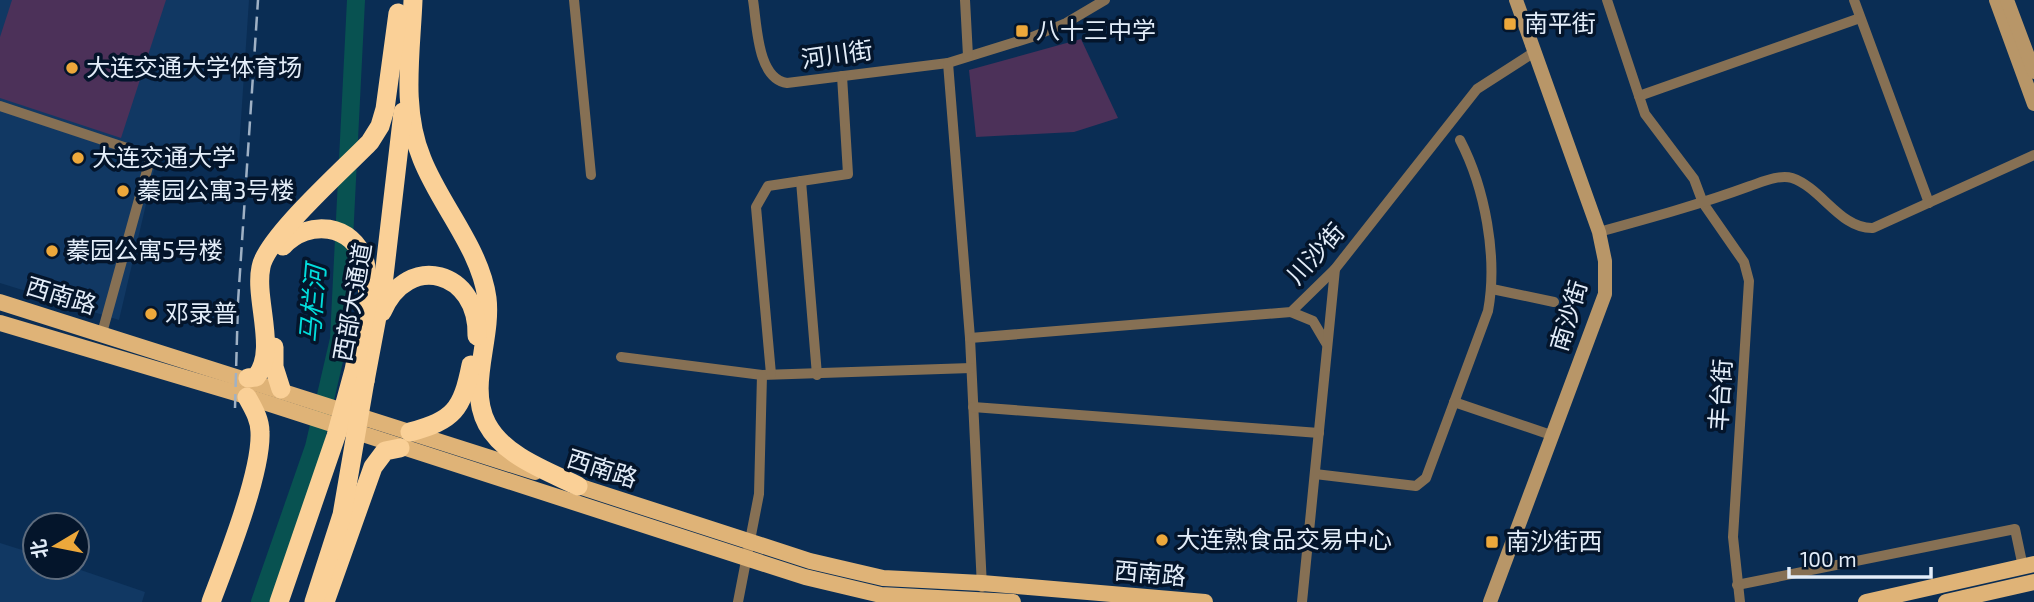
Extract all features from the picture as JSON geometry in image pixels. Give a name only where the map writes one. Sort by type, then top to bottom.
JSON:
[{"type":"highway","points":[[405,3],[409,117],[421,158],[481,271],[487,299],[488,338],[480,375],[479,401],[485,421],[493,435],[508,449],[578,486]]},
{"type":"highway","points":[[211,602],[247,498],[261,432],[248,388],[265,363],[261,266],[278,233],[370,142],[380,126],[405,3]]},
{"type":"highway","name":"西部大通道","points":[[279,602],[336,436],[355,370],[369,300],[389,165],[405,3]]},
{"type":"highway","name":"西部大通道","points":[[290,602],[365,381],[399,167],[405,3]]},
{"type":"highway","points":[[283,396],[274,367],[273,274],[280,250],[295,233],[307,229],[335,230],[348,237],[365,262],[369,300]]},
{"type":"highway","points":[[325,602],[373,467],[385,451],[435,425],[453,413],[463,401],[477,334],[477,316],[458,284],[446,276],[415,278],[390,295],[373,336]]},
{"type":"highway","points":[[314,602],[342,515],[365,381]]},
{"type":"main road","name":"西南路","points":[[0,302],[102,332],[248,388]]},
{"type":"main road","name":"西南路","points":[[0,323],[363,417],[405,440],[746,559],[881,595],[982,591],[1013,602]]},
{"type":"main road","name":"西南路","points":[[283,396],[359,434],[405,440],[578,486],[810,561],[883,578],[982,591],[1205,602]]},
{"type":"main road","points":[[1866,602],[2029,566]]},
{"type":"main road","points":[[1946,602],[2034,582]]},
{"type":"street","points":[[574,0],[591,175]]},
{"type":"street","name":"河川街","points":[[753,0],[766,69],[778,82],[948,63]]},
{"type":"street","points":[[965,0],[968,56]]},
{"type":"street","points":[[982,591],[970,338],[948,63],[1066,23],[1105,0]]},
{"type":"street","name":"南沙街","points":[[1490,602],[1605,294],[1605,261],[1600,232],[1516,0]]},
{"type":"street","name":"丰台街","points":[[1606,0],[1645,114],[1694,179],[1703,204],[1733,242],[1744,262],[1749,281],[1732,537],[1740,602]]},
{"type":"street","points":[[1854,0],[1929,203]]},
{"type":"street","points":[[1996,0],[2034,104]]},
{"type":"street","points":[[2007,0],[2029,47],[2034,72]]},
{"type":"street","points":[[1639,96],[1860,18]]},
{"type":"street","name":"川沙街","points":[[970,338],[1291,313],[1335,269],[1477,89],[1533,53]]},
{"type":"street","points":[[738,602],[758,494],[766,374],[756,207],[768,186],[848,174],[842,76]]},
{"type":"street","points":[[0,106],[151,156],[102,332]]},
{"type":"street","points":[[1315,474],[1416,486],[1426,478],[1488,312],[1492,289],[1485,217],[1471,162],[1460,140]]},
{"type":"street","points":[[1600,232],[1703,204],[1769,180],[1790,177],[1810,188],[1859,228],[1872,228],[2034,155]]},
{"type":"street","points":[[801,181],[817,374]]},
{"type":"street","points":[[1302,602],[1335,269]]},
{"type":"street","points":[[1492,289],[1554,302]]},
{"type":"street","points":[[1291,313],[1313,321],[1321,330],[1327,348]]},
{"type":"street","points":[[621,357],[766,374],[971,368]]},
{"type":"street","points":[[1454,402],[1551,435]]},
{"type":"street","points":[[973,407],[1319,433]]},
{"type":"street","points":[[1738,585],[2015,529],[2029,566]]},
{"type":"shaded area","name":"大连交通大学","points":[[0,0],[249,0],[238,164],[158,153],[119,320],[0,283]]},
{"type":"shaded area","name":"大连交通大学体育场","points":[[12,0],[166,0],[121,138],[0,98],[0,37]]},
{"type":"shaded area","points":[[1081,39],[1118,118],[1074,132],[976,137],[969,70]]},
{"type":"shaded area","points":[[0,543],[21,550],[21,581],[91,581],[91,574],[145,592],[142,602],[0,602]]},
{"type":"waterway","name":"马栏河","points":[[260,602],[314,447],[339,339],[356,0]]},
{"type":"railway","points":[[235,408],[238,302],[258,0]]},
{"type":"place","name":"南平街","points":[[1510,24]]},
{"type":"place","name":"八十三中学","points":[[1022,31]]},
{"type":"place","name":"大连交通大学体育场","points":[[72,68]]},
{"type":"place","name":"大连交通大学","points":[[78,158]]},
{"type":"place","name":"蓁园公寓3号楼","points":[[123,191]]},
{"type":"place","name":"蓁园公寓5号楼","points":[[52,251]]},
{"type":"place","name":"邓录普","points":[[151,314]]},
{"type":"place","name":"大连熟食品交易中心","points":[[1162,540]]},
{"type":"place","name":"南沙街西","points":[[1492,542]]}]
